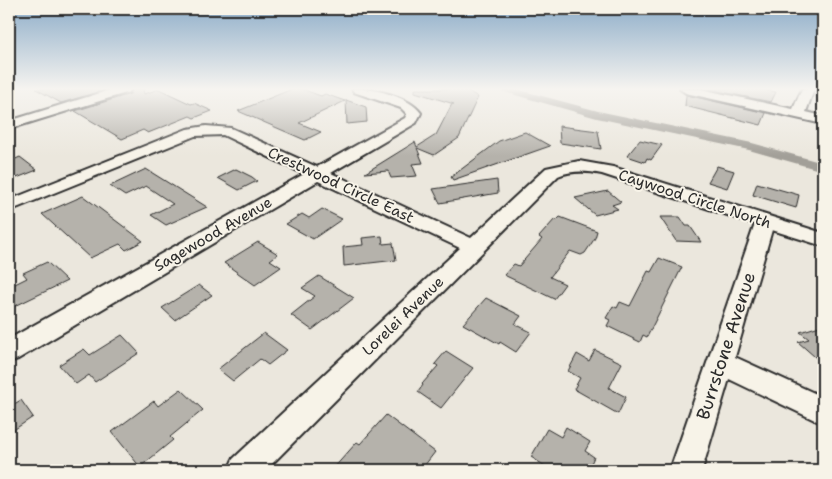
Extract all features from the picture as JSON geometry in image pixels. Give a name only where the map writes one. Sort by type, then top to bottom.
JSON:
[{"type":"street","points":[[9,126],[55,111]]},
{"type":"street","name":"Sagewood Avenue","points":[[9,351],[411,120],[414,113],[412,111]]},
{"type":"street","points":[[786,111],[823,120]]},
{"type":"street","name":"Crestwood Circle East","points":[[9,206],[192,132],[206,130],[226,131],[474,247]]},
{"type":"street","name":"Caywood Circle North","points":[[565,166],[590,166],[607,170],[823,240]]},
{"type":"street","name":"Lorelei Avenue","points":[[244,470],[552,172],[565,166]]},
{"type":"street","name":"Burrstone Avenue","points":[[686,470],[765,222]]},
{"type":"street","points":[[721,363],[823,411]]},
{"type":"building","points":[[76,111],[211,111],[194,118],[190,116],[148,133],[143,130],[122,139]]},
{"type":"building","points":[[239,111],[323,111],[299,123],[321,132],[305,140]]},
{"type":"building","points":[[346,111],[366,111],[367,122],[347,124]]},
{"type":"building","points":[[448,111],[471,111],[459,138],[434,155],[417,148],[423,163],[412,164],[417,176],[391,178],[388,171],[365,173],[415,142],[417,147],[436,135]]},
{"type":"building","points":[[706,111],[766,113],[761,125]]},
{"type":"building","points":[[559,126],[598,131],[601,149],[560,143]]},
{"type":"building","points":[[525,132],[550,146],[453,180],[451,177],[499,141]]},
{"type":"building","points":[[640,140],[662,145],[651,160],[647,158],[645,162],[627,156]]},
{"type":"building","points":[[20,157],[37,170],[9,181],[9,162]]},
{"type":"building","points":[[717,166],[734,171],[727,188],[708,182]]},
{"type":"building","points":[[146,169],[207,207],[166,225],[151,215],[173,204],[146,186],[125,196],[110,186]]},
{"type":"building","points":[[236,169],[257,181],[239,190],[218,178]]},
{"type":"building","points":[[497,180],[498,193],[440,203],[433,189]]},
{"type":"building","points":[[757,183],[799,195],[796,208],[753,195]]},
{"type":"building","points":[[608,191],[621,202],[612,205],[618,209],[595,215],[575,198]]},
{"type":"building","points":[[83,196],[143,241],[126,250],[120,244],[90,258],[42,214]]},
{"type":"building","points":[[322,209],[342,219],[313,239],[286,224],[302,214],[309,218]]},
{"type":"building","points":[[560,217],[597,231],[595,238],[585,253],[581,255],[570,251],[550,277],[565,284],[554,299],[504,275],[514,264],[519,266],[542,239],[539,237],[555,219],[557,220]]},
{"type":"building","points":[[660,217],[680,217],[686,226],[690,226],[701,242],[676,241]]},
{"type":"building","points":[[382,236],[383,244],[393,243],[396,260],[344,266],[343,247],[363,245],[362,238]]},
{"type":"building","points":[[258,242],[278,254],[270,260],[281,267],[255,285],[224,263]]},
{"type":"building","points":[[659,258],[682,267],[647,337],[643,335],[640,342],[607,326],[610,320],[606,318],[613,306],[617,308],[620,302],[630,306],[648,271],[651,272]]},
{"type":"building","points":[[47,262],[67,281],[9,309],[9,287],[27,278],[23,273]]},
{"type":"building","points":[[319,276],[354,298],[312,330],[291,315],[315,296],[302,288]]},
{"type":"building","points":[[199,285],[212,295],[175,320],[162,308]]},
{"type":"building","points":[[486,298],[521,316],[515,324],[531,332],[516,352],[463,324]]},
{"type":"building","points":[[823,325],[823,364],[798,342],[809,339],[800,332]]},
{"type":"building","points":[[264,333],[287,350],[268,365],[260,359],[233,381],[218,369]]},
{"type":"building","points":[[122,335],[139,353],[95,382],[89,375],[76,384],[59,365],[84,349],[90,355]]},
{"type":"building","points":[[595,350],[622,363],[609,388],[626,397],[618,414],[574,389],[580,378],[568,371],[577,354],[589,361]]},
{"type":"building","points":[[446,351],[473,368],[441,408],[418,392],[422,384],[438,366],[435,364]]},
{"type":"building","points":[[181,389],[203,410],[170,437],[173,440],[140,467],[112,432],[154,401],[158,406]]},
{"type":"building","points":[[21,400],[33,417],[9,433],[9,407]]},
{"type":"building","points":[[386,415],[435,452],[421,470],[332,470],[357,442],[360,444]]},
{"type":"building","points":[[566,427],[590,442],[585,451],[594,457],[588,470],[542,470],[545,466],[531,457],[547,429],[561,437]]},
{"type":"waterway","points":[[587,111],[752,147],[823,167]]}]
